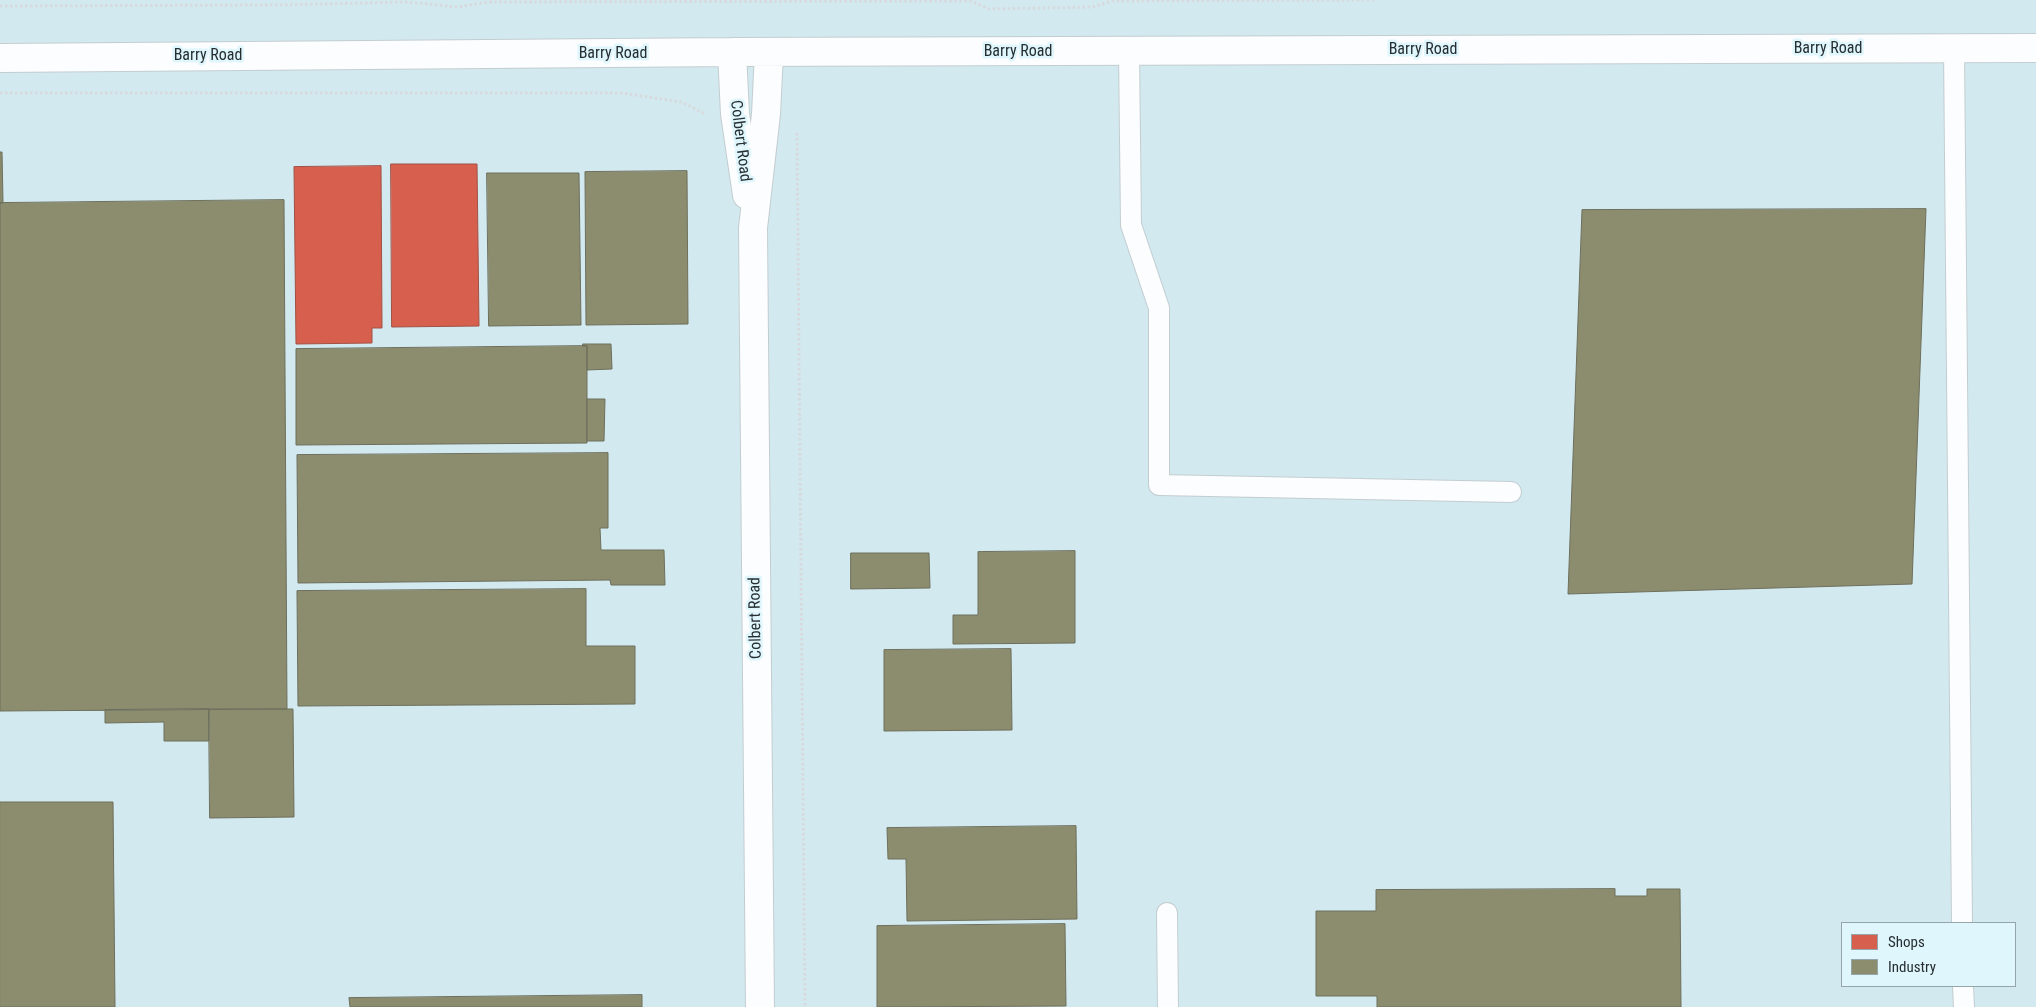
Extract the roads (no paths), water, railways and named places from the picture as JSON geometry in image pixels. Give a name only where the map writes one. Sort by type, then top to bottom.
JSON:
[{"type":"street","name":"Barry Road","points":[[0,58],[732,52],[2036,48]]},
{"type":"street","name":"Colbert Road","points":[[732,52],[735,114],[752,228]]},
{"type":"street","name":"Colbert Road","points":[[760,1007],[752,228],[766,114],[770,53]]},
{"type":"lane","points":[[1954,48],[1962,922]]},
{"type":"lane","points":[[1129,51],[1130,225],[1159,308],[1159,485],[1511,492]]},
{"type":"lane","points":[[1167,912],[1168,1007]]},
{"type":"lane","points":[[1963,987],[1964,1007]]}]
